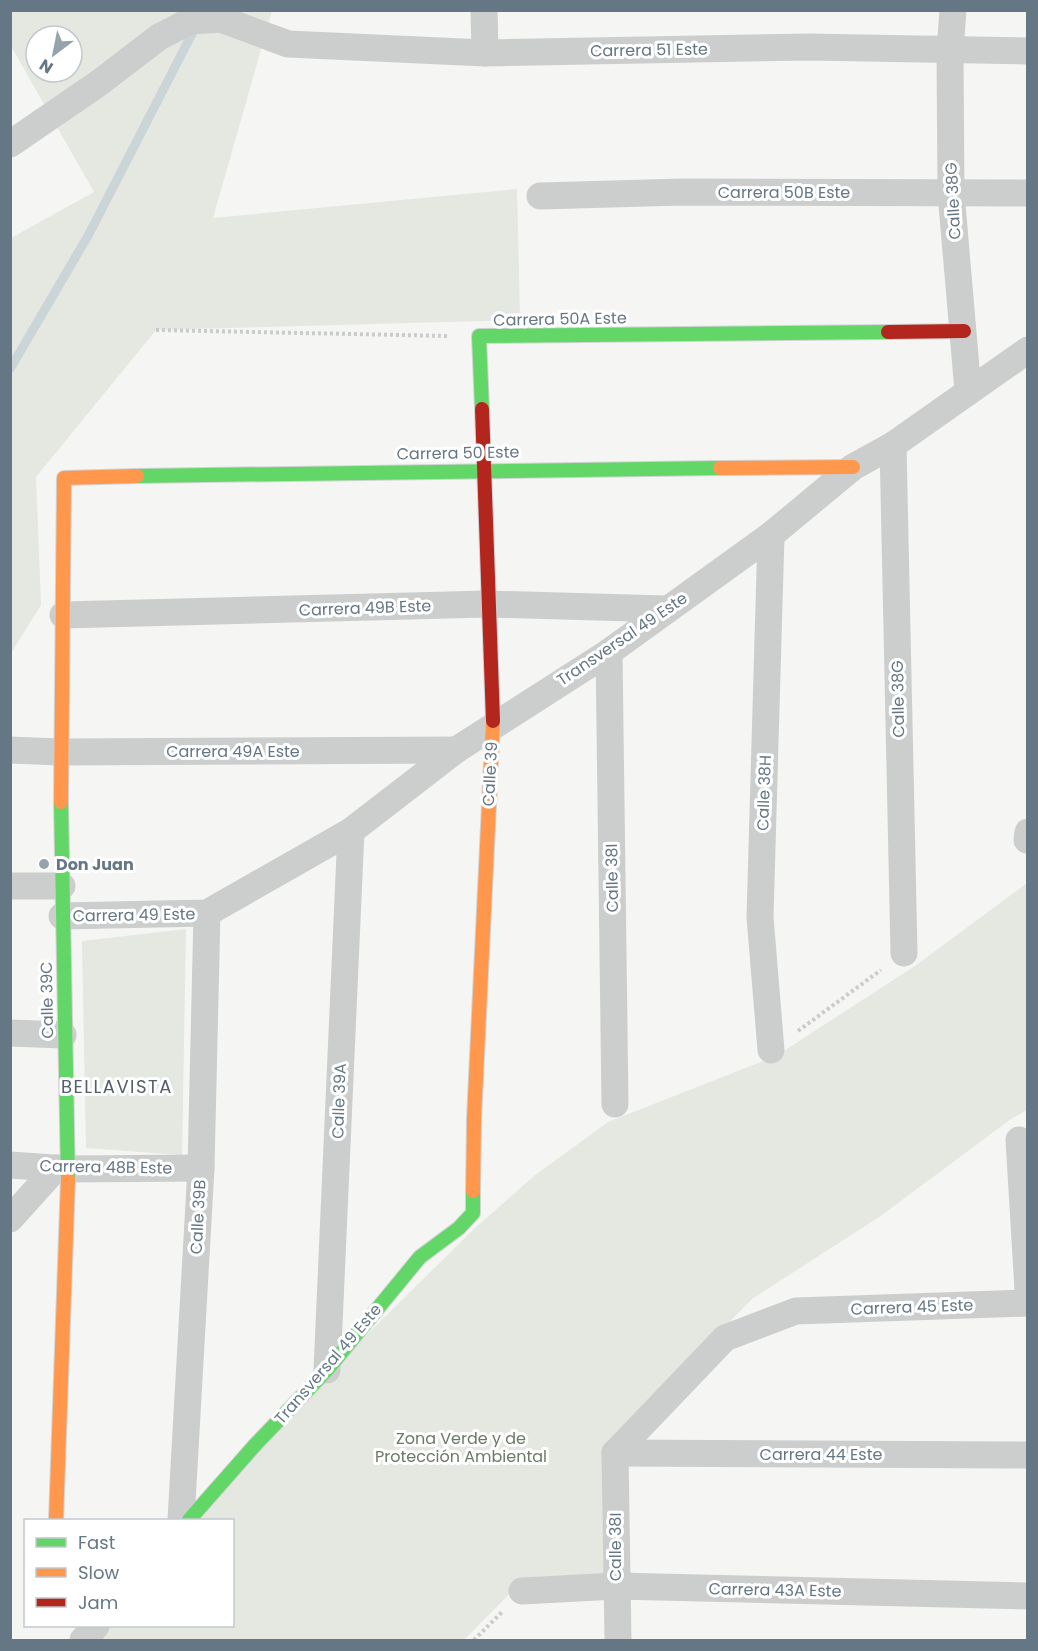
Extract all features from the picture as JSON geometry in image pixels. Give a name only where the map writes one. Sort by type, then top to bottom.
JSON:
[{"type":"street","points":[[484,10],[485,53]]},
{"type":"street","name":"Calle 38G","points":[[953,10],[950,51],[951,193],[968,391]]},
{"type":"street","name":"Carrera 51 Este","points":[[10,144],[99,83],[159,37],[190,21],[221,19],[288,44],[485,53],[809,47],[1028,51]]},
{"type":"street","name":"Carrera 50B Este","points":[[540,196],[694,192],[1028,193]]},
{"type":"street","name":"Carrera 50A Este","points":[[480,336],[964,332]]},
{"type":"street","name":"Calle 39","points":[[473,1213],[474,1119],[493,725],[487,604],[480,336]]},
{"type":"street","name":"Transversal 49 Este","points":[[207,913],[351,831],[456,750],[609,651],[771,535],[853,466],[893,445],[1028,350]]},
{"type":"street","name":"Calle 38G","points":[[893,445],[904,953]]},
{"type":"street","name":"Carrera 50 Este","points":[[64,478],[484,469],[853,466]]},
{"type":"street","name":"Calle 39C","points":[[56,1519],[62,1168],[60,752],[64,478]]},
{"type":"street","name":"Calle 38H","points":[[771,535],[760,917],[771,1050]]},
{"type":"street","name":"Carrera 49B Este","points":[[63,615],[487,604],[667,609]]},
{"type":"street","name":"Calle 38I","points":[[609,651],[615,1104]]},
{"type":"street","name":"Carrera 49A Este","points":[[10,750],[60,752],[456,750]]},
{"type":"street","name":"Calle 39A","points":[[327,1370],[351,831]]},
{"type":"street","points":[[1027,840],[1028,832]]},
{"type":"street","name":"Carrera 49 Este","points":[[10,886],[62,886]]},
{"type":"street","name":"Carrera 49 Este","points":[[62,916],[207,913]]},
{"type":"street","name":"Calle 39B","points":[[181,1519],[201,1168],[207,913]]},
{"type":"street","points":[[10,1034],[63,1035]]},
{"type":"street","points":[[1018,1140],[1028,1290]]},
{"type":"street","name":"Carrera 48B Este","points":[[10,1165],[62,1168],[201,1168]]},
{"type":"street","points":[[10,1219],[62,1168]]},
{"type":"street","name":"Transversal 49 Este","points":[[191,1519],[256,1444],[327,1370],[420,1257],[459,1228],[473,1213]]},
{"type":"street","name":"Carrera 45 Este","points":[[615,1452],[725,1338],[796,1311],[1028,1304]]},
{"type":"street","name":"Calle 38I","points":[[615,1452],[618,1641]]},
{"type":"street","name":"Carrera 44 Este","points":[[615,1452],[1028,1455]]},
{"type":"street","name":"Carrera 43A Este","points":[[522,1591],[616,1586],[1028,1596]]},
{"type":"street","points":[[82,1641],[95,1627]]},
{"type":"path","name":"Carrera 50A Este","points":[[156,330],[480,336]]},
{"type":"path","points":[[771,1050],[904,953]]},
{"type":"path","points":[[474,1641],[522,1591]]},
{"type":"green space","points":[[11,11],[272,11],[213,218],[517,189],[520,320],[156,330],[36,477],[41,605],[11,653],[11,238],[94,192],[33,84],[84,84],[84,24],[24,24],[24,69],[11,46]]},
{"type":"green space","name":"Zona Verde y de Protección Ambiental","points":[[1027,883],[1027,1110],[1011,1119],[882,1215],[752,1299],[608,1446],[609,1577],[522,1581],[464,1640],[93,1640],[105,1627],[234,1627],[234,1519],[199,1519],[329,1372],[474,1229],[534,1176],[608,1122],[776,1056],[915,966]]},
{"type":"green space","points":[[186,929],[182,1155],[86,1148],[82,941]]},
{"type":"waterway","points":[[10,369],[89,234],[196,26]]},
{"type":"traffic: fast","points":[[482,409],[479,336],[888,332]]},
{"type":"traffic: fast","points":[[137,476],[720,468]]},
{"type":"traffic: fast","points":[[61,802],[68,1179]]},
{"type":"traffic: fast","points":[[190,1519],[256,1444],[327,1370],[420,1257],[459,1228],[473,1213],[473,1191]]},
{"type":"traffic: slow","points":[[720,468],[853,467]]},
{"type":"traffic: slow","points":[[61,802],[64,478],[137,476]]},
{"type":"traffic: slow","points":[[473,1191],[474,1119],[493,721]]},
{"type":"traffic: slow","points":[[56,1519],[68,1179]]},
{"type":"traffic: jam","points":[[888,332],[964,331]]},
{"type":"traffic: jam","points":[[482,409],[493,721]]},
{"type":"place","name":"Don Juan","points":[[44,864]]},
{"type":"district","name":"BELLAVISTA","points":[[117,1086]]}]
